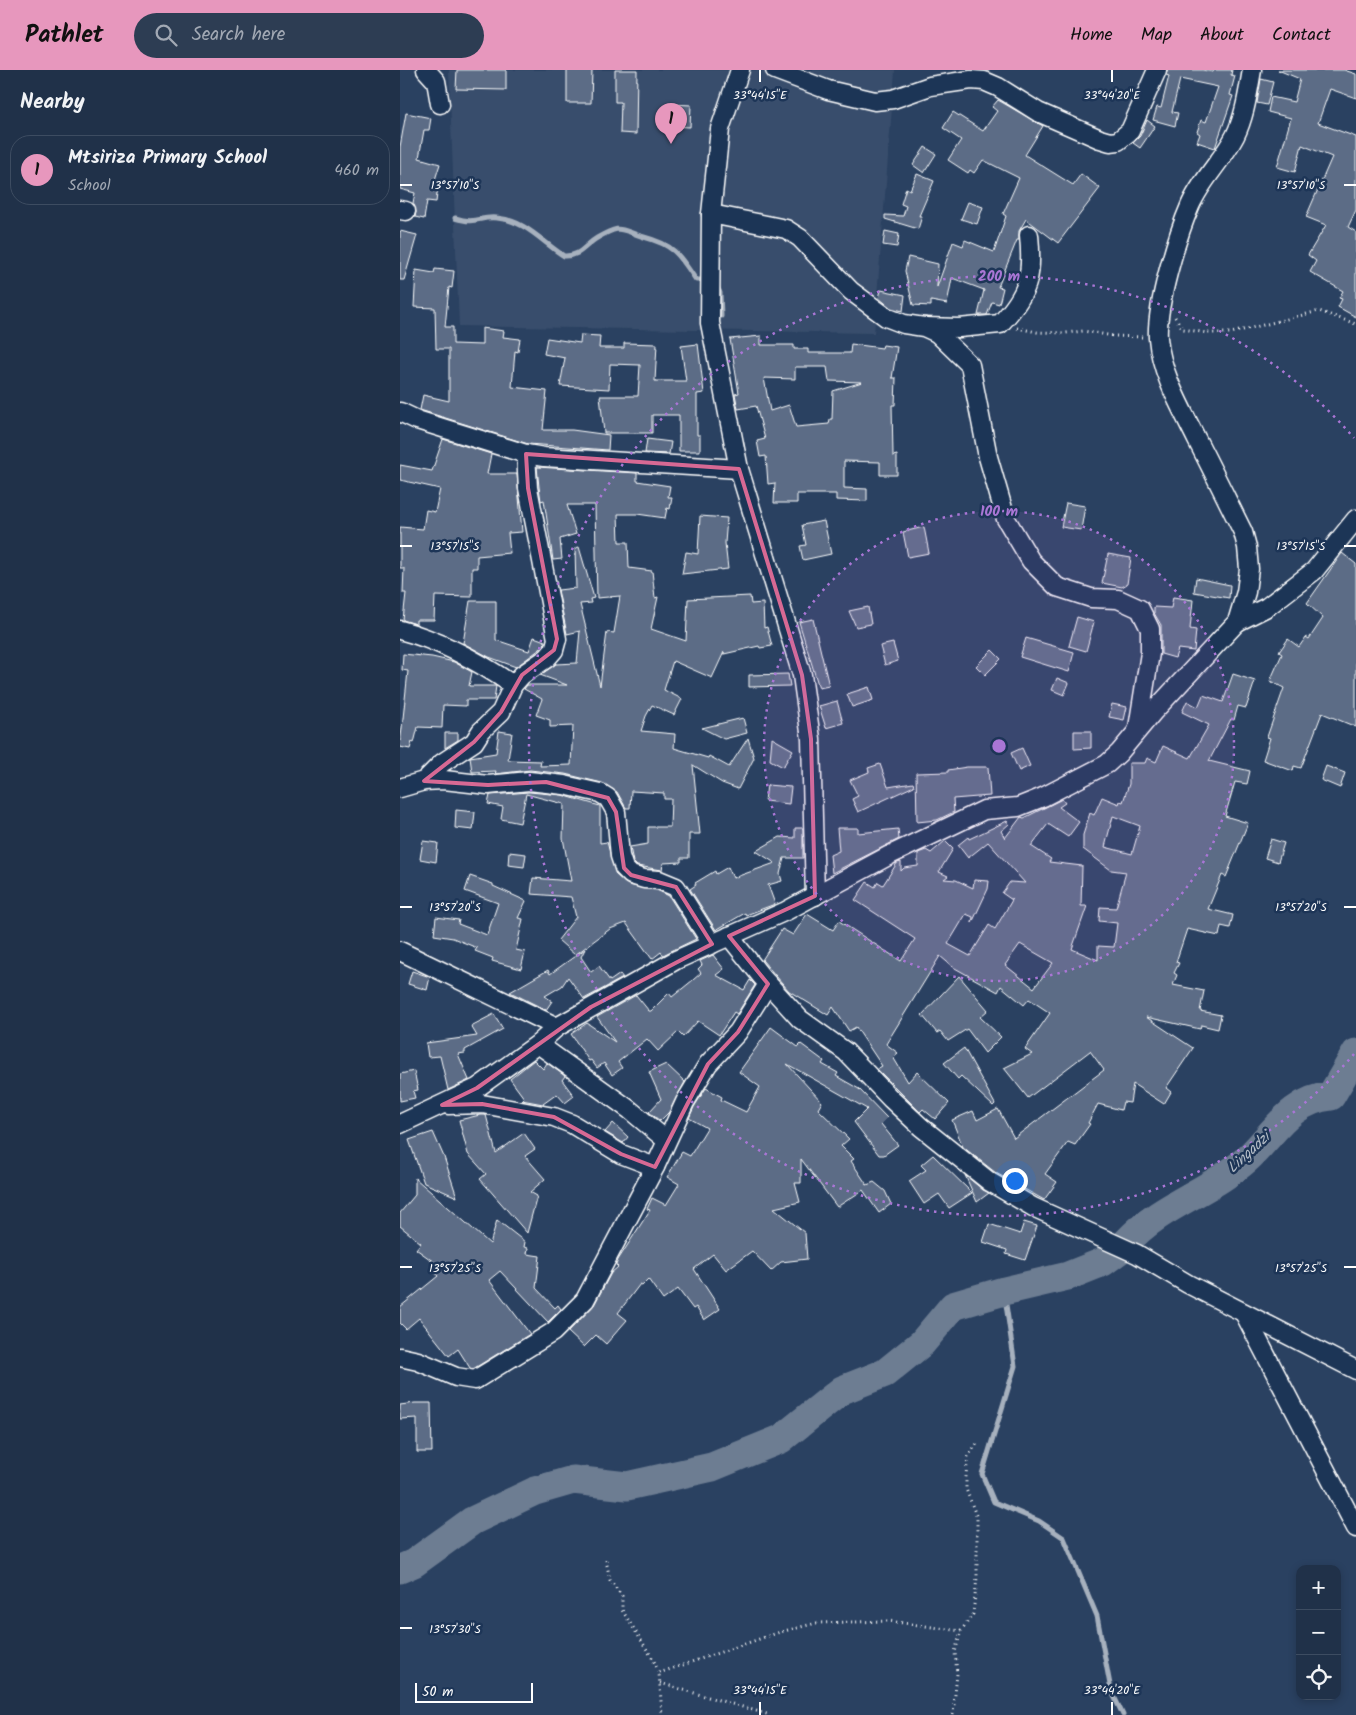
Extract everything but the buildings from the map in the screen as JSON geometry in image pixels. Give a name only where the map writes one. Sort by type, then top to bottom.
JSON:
[{"type":"street","points":[[426,70],[436,81],[440,104]]},
{"type":"street","points":[[740,70],[720,130],[711,214],[710,323],[739,469],[795,651],[808,706],[813,777],[815,896]]},
{"type":"street","points":[[775,70],[828,90],[876,101],[894,99],[930,86],[971,80],[984,81],[998,87],[1054,121],[1110,142],[1125,137],[1130,131],[1157,70]]},
{"type":"street","points":[[1237,622],[1246,592],[1249,569],[1247,547],[1243,532],[1171,385],[1159,348],[1158,336],[1163,300],[1178,238],[1190,205],[1235,136],[1241,121],[1252,70]]},
{"type":"street","points":[[711,214],[786,230],[800,238],[851,290],[886,317],[904,324],[924,327],[960,328],[1000,324],[1018,302],[1030,280],[1032,262],[1030,235]]},
{"type":"street","points":[[924,327],[937,333],[970,364],[988,457],[1006,519],[1031,562],[1057,587],[1091,598],[1118,599],[1140,609],[1150,629],[1150,653],[1136,734]]},
{"type":"street","points":[[400,412],[417,420],[526,454],[544,457],[739,469]]},
{"type":"street","points":[[424,781],[442,763],[474,742],[481,731],[502,712],[513,685],[522,675],[547,658],[554,650],[557,639],[528,488],[526,454]]},
{"type":"street","points":[[400,1124],[477,1088],[538,1044],[557,1027],[631,984],[815,896],[890,855],[984,810],[1018,807],[1043,797],[1107,764],[1237,622],[1267,607],[1314,571],[1356,519]]},
{"type":"street","points":[[400,630],[418,635],[477,660],[513,685]]},
{"type":"street","points":[[400,788],[424,781],[444,780],[488,785],[529,781],[546,782],[600,793],[608,798],[616,812],[620,856],[624,868],[631,875],[659,880],[676,887],[712,944]]},
{"type":"street","points":[[729,936],[768,984],[800,1019],[846,1052],[891,1100],[921,1127],[990,1182],[1033,1206],[1137,1254],[1188,1284],[1356,1370]]},
{"type":"street","points":[[400,951],[557,1027]]},
{"type":"street","points":[[400,1357],[470,1381],[481,1377],[553,1332],[586,1300],[655,1166],[666,1140],[708,1064],[738,1032],[768,984]]},
{"type":"street","points":[[538,1044],[630,1110],[666,1140]]},
{"type":"street","points":[[442,1105],[482,1104],[554,1117],[572,1124],[621,1154],[655,1166]]},
{"type":"street","points":[[1244,1312],[1356,1528]]},
{"type":"path","points":[[1163,300],[1184,330],[1207,333],[1231,333],[1319,311],[1356,324]]},
{"type":"path","points":[[1000,324],[1037,332],[1066,333],[1083,331],[1114,336],[1158,336]]},
{"type":"path","points":[[953,1715],[957,1674],[955,1652],[961,1631],[973,1614],[977,1578],[977,1518],[966,1489],[966,1475],[968,1456],[979,1441]]},
{"type":"path","points":[[606,1560],[610,1580],[622,1596],[622,1610],[653,1659],[660,1683],[662,1715]]},
{"type":"path","points":[[658,1673],[780,1632],[817,1623],[889,1621],[961,1631]]},
{"type":"path","points":[[660,1683],[770,1715]]},
{"type":"highlighted area","points":[[526,454],[739,469],[802,675],[811,739],[815,896],[729,936],[768,984],[738,1032],[708,1064],[655,1167],[621,1154],[554,1117],[482,1104],[442,1105],[477,1088],[591,1007],[712,944],[676,887],[631,875],[624,868],[616,812],[608,798],[546,782],[488,785],[424,781],[474,742],[501,712],[522,675],[554,650],[557,639],[528,488]]},
{"type":"shaded area","points":[[449,70],[895,70],[874,333],[459,326]]},
{"type":"waterway","points":[[455,218],[468,221],[497,218],[516,223],[533,232],[564,256],[574,255],[605,233],[621,229],[669,247],[685,263],[696,280],[707,280]]},
{"type":"waterway","points":[[717,286],[720,293],[721,316]]},
{"type":"waterway","name":"Lingadzi","points":[[1127,1242],[1154,1218],[1233,1171],[1294,1111],[1304,1104],[1331,1096],[1356,1053]]},
{"type":"waterway","points":[[400,1569],[414,1563],[472,1521],[535,1491],[573,1480],[627,1486],[712,1467],[781,1439],[842,1390],[885,1373],[922,1343],[953,1306],[1004,1291],[1068,1276],[1103,1262],[1118,1251]]},
{"type":"waterway","points":[[1004,1291],[1015,1366],[982,1474],[994,1502],[1039,1521],[1064,1538],[1097,1616],[1111,1690],[1123,1715]]},
{"type":"place","name":"Mtsiriza Primary School","points":[[671,144]]}]
